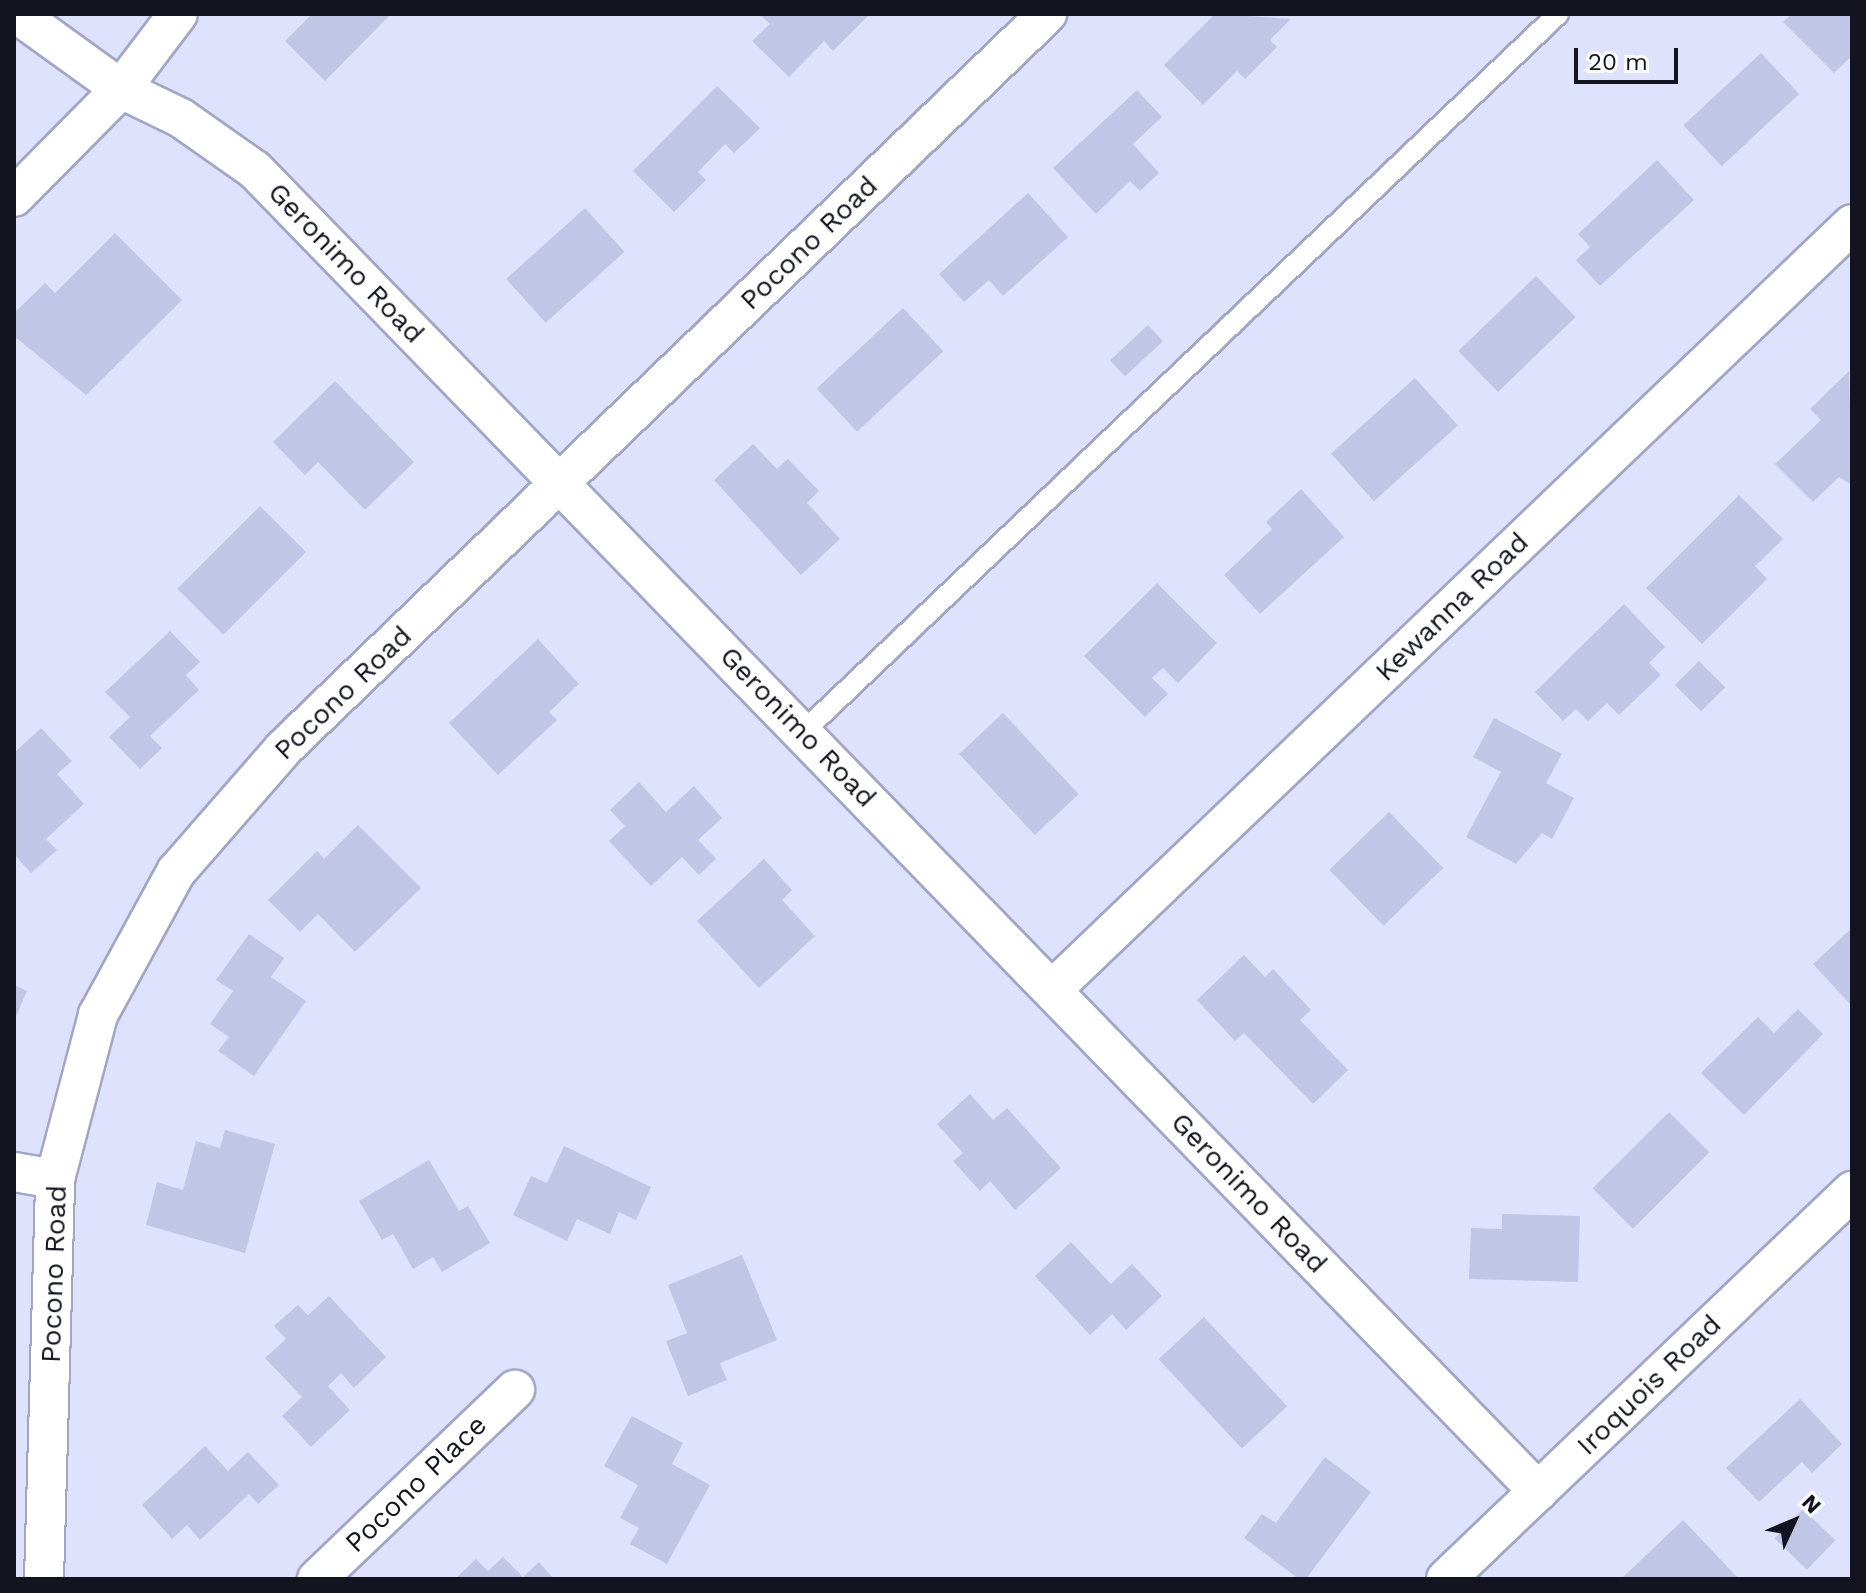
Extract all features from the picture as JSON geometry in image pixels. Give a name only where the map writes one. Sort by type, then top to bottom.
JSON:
[{"type":"street","name":"Geronimo Road","points":[[17,14],[121,89],[181,118],[255,170],[1538,1491]]},
{"type":"street","points":[[14,197],[121,89],[178,14]]},
{"type":"street","name":"Pocono Road","points":[[44,1579],[55,1179],[98,1015],[176,872],[284,748],[1047,14]]},
{"type":"street","name":"Kewanna Road","points":[[1053,989],[1852,224]]},
{"type":"street","points":[[14,1172],[55,1179]]},
{"type":"street","name":"Iroquois Road","points":[[1446,1579],[1852,1191]]},
{"type":"street","name":"Pocono Place","points":[[317,1579],[515,1390]]},
{"type":"lane","points":[[803,732],[1558,14]]},
{"type":"building","points":[[312,14],[391,14],[325,81],[285,41]]},
{"type":"building","points":[[759,14],[870,14],[833,51],[824,41],[789,77],[752,41],[770,24]]},
{"type":"building","points":[[1215,14],[1291,19],[1270,40],[1277,47],[1245,79],[1237,71],[1203,105],[1164,65]]},
{"type":"building","points":[[1792,14],[1852,14],[1852,56],[1834,73],[1783,22]]},
{"type":"building","points":[[1761,53],[1799,94],[1722,166],[1683,125]]},
{"type":"building","points":[[717,86],[760,128],[734,153],[725,144],[698,172],[706,180],[674,212],[633,171]]},
{"type":"building","points":[[1137,90],[1162,117],[1133,144],[1159,173],[1140,191],[1130,181],[1096,214],[1053,168]]},
{"type":"building","points":[[1657,160],[1694,200],[1600,286],[1576,260],[1590,247],[1578,234]]},
{"type":"building","points":[[1028,193],[1068,237],[1003,296],[989,280],[964,302],[939,274]]},
{"type":"building","points":[[585,208],[624,252],[546,323],[506,279]]},
{"type":"building","points":[[115,233],[182,300],[86,395],[14,336],[14,313],[45,283],[55,293]]},
{"type":"building","points":[[1536,276],[1576,317],[1498,392],[1458,351]]},
{"type":"building","points":[[903,308],[943,351],[857,432],[817,388]]},
{"type":"building","points":[[1148,325],[1163,341],[1125,377],[1110,360]]},
{"type":"building","points":[[1849,371],[1852,485],[1839,477],[1813,502],[1775,464],[1821,420],[1810,409]]},
{"type":"building","points":[[1415,378],[1458,426],[1374,501],[1331,454]]},
{"type":"building","points":[[335,381],[414,462],[365,510],[318,462],[305,475],[273,442]]},
{"type":"building","points":[[753,444],[777,469],[788,459],[819,491],[807,503],[840,539],[801,575],[714,480]]},
{"type":"building","points":[[1301,489],[1344,537],[1260,614],[1224,575],[1272,529],[1266,522]]},
{"type":"building","points":[[1739,495],[1783,539],[1755,566],[1767,579],[1702,644],[1646,588]]},
{"type":"building","points":[[260,506],[306,552],[223,635],[177,589]]},
{"type":"building","points":[[1157,583],[1217,643],[1178,683],[1163,668],[1152,678],[1168,694],[1145,717],[1084,656]]},
{"type":"building","points":[[1624,604],[1665,647],[1649,663],[1661,675],[1619,715],[1607,703],[1588,721],[1576,709],[1563,721],[1535,692]]},
{"type":"building","points":[[170,631],[200,662],[186,675],[199,690],[150,736],[162,748],[140,769],[109,737],[130,717],[105,692]]},
{"type":"building","points":[[538,639],[579,684],[549,712],[557,720],[498,775],[449,723]]},
{"type":"building","points":[[1699,661],[1725,687],[1701,711],[1675,685]]},
{"type":"building","points":[[1003,713],[1079,794],[1035,835],[959,754]]},
{"type":"building","points":[[1494,718],[1562,754],[1546,783],[1574,798],[1552,839],[1542,833],[1516,864],[1466,837],[1501,772],[1473,757]]},
{"type":"building","points":[[41,728],[72,761],[57,774],[84,804],[46,839],[57,850],[31,873],[14,854],[14,753]]},
{"type":"building","points":[[639,782],[666,812],[694,786],[722,818],[698,840],[716,859],[699,875],[682,857],[651,886],[609,841],[625,826],[610,810]]},
{"type":"building","points":[[1389,812],[1443,868],[1383,926],[1329,870]]},
{"type":"building","points":[[358,825],[421,888],[355,952],[318,914],[300,932],[268,900],[317,851],[324,859]]},
{"type":"building","points":[[764,859],[792,890],[782,900],[815,936],[759,988],[697,921]]},
{"type":"building","points":[[1852,928],[1852,1006],[1813,964]]},
{"type":"building","points":[[249,934],[284,958],[271,977],[306,1001],[254,1076],[218,1051],[229,1037],[210,1024],[233,991],[216,980]]},
{"type":"building","points":[[1244,955],[1265,977],[1273,969],[1311,1010],[1300,1020],[1348,1070],[1313,1104],[1244,1033],[1235,1041],[1197,1000]]},
{"type":"building","points":[[14,985],[27,991],[14,1021]]},
{"type":"building","points":[[1798,1009],[1823,1034],[1744,1115],[1701,1073],[1758,1017],[1774,1033]]},
{"type":"building","points":[[970,1094],[993,1120],[1007,1108],[1061,1168],[1015,1210],[990,1181],[980,1191],[953,1161],[963,1153],[937,1124]]},
{"type":"building","points":[[1669,1112],[1709,1152],[1633,1229],[1593,1188]]},
{"type":"building","points":[[225,1130],[275,1144],[245,1253],[146,1225],[157,1182],[183,1190],[196,1141],[220,1148]]},
{"type":"building","points":[[564,1146],[651,1187],[636,1220],[619,1212],[610,1234],[577,1219],[567,1241],[513,1215],[531,1176],[547,1183]]},
{"type":"building","points":[[429,1160],[459,1211],[468,1206],[490,1243],[442,1272],[433,1257],[413,1269],[393,1234],[382,1240],[359,1201]]},
{"type":"building","points":[[1502,1214],[1580,1216],[1578,1282],[1469,1279],[1471,1228],[1502,1229]]},
{"type":"building","points":[[1071,1242],[1111,1284],[1132,1264],[1162,1296],[1126,1330],[1112,1314],[1090,1335],[1035,1276]]},
{"type":"building","points":[[742,1255],[777,1340],[720,1363],[727,1380],[688,1396],[666,1341],[687,1333],[668,1285]]},
{"type":"building","points":[[329,1296],[386,1357],[354,1388],[341,1373],[328,1386],[350,1410],[311,1447],[282,1416],[302,1397],[265,1358],[286,1339],[274,1326],[298,1305],[308,1315]]},
{"type":"building","points":[[1204,1317],[1287,1406],[1242,1449],[1159,1359]]},
{"type":"building","points":[[1800,1399],[1842,1444],[1812,1473],[1802,1462],[1759,1502],[1726,1468]]},
{"type":"building","points":[[632,1416],[683,1443],[672,1464],[710,1485],[667,1564],[630,1544],[639,1528],[620,1518],[638,1485],[604,1466]]},
{"type":"building","points":[[205,1446],[228,1471],[248,1452],[279,1485],[258,1504],[249,1494],[200,1540],[187,1525],[172,1539],[142,1505]]},
{"type":"building","points":[[1325,1457],[1371,1492],[1306,1579],[1299,1579],[1244,1538],[1262,1514],[1276,1523]]},
{"type":"building","points":[[1803,1509],[1835,1540],[1807,1570],[1775,1538]]},
{"type":"building","points":[[1683,1520],[1739,1579],[1621,1579]]},
{"type":"building","points":[[503,1557],[523,1577],[539,1562],[554,1579],[455,1579],[476,1559],[488,1571]]}]
